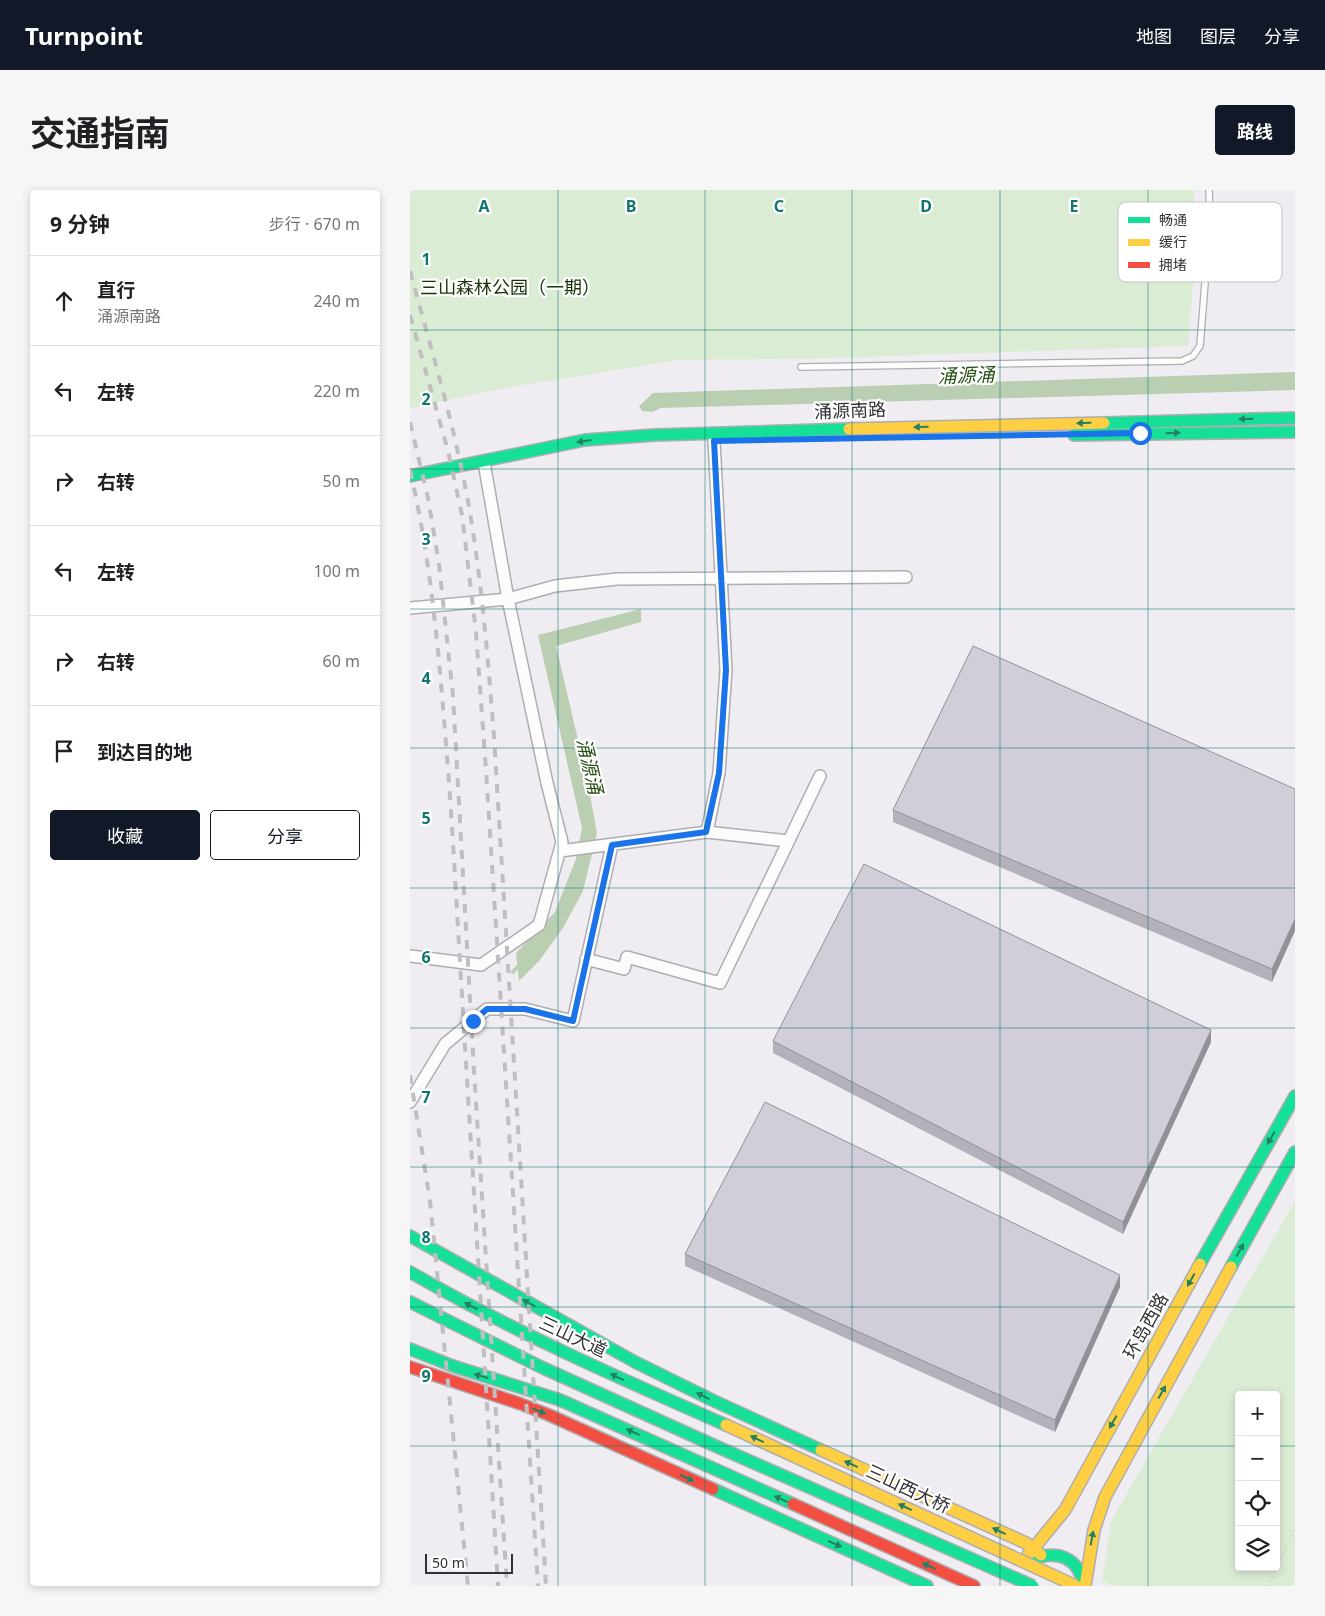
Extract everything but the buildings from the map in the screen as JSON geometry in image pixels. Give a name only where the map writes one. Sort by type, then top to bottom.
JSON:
[{"type":"main road","name":"涌源南路","points":[[410,476],[585,440],[655,435],[1295,418]]},
{"type":"main road","name":"涌源南路","points":[[410,482],[536,458],[646,442],[1295,432]]},
{"type":"main road","name":"环岛西路","points":[[1085,1586],[1089,1549],[1107,1462],[1220,1226],[1295,1096]]},
{"type":"main road","name":"环岛西路","points":[[1016,1586],[1017,1578],[1022,1568],[1107,1462],[1295,1152]]},
{"type":"main road","points":[[410,1236],[609,1348],[668,1378],[748,1417],[1017,1539],[1037,1551],[1063,1556],[1073,1562],[1080,1572],[1085,1586]]},
{"type":"main road","name":"三山大道","points":[[410,1272],[444,1292],[557,1349],[622,1380],[726,1424]]},
{"type":"main road","points":[[410,1302],[550,1371],[1033,1586]]},
{"type":"main road","points":[[410,1350],[464,1370],[530,1389],[579,1408],[974,1586]]},
{"type":"main road","points":[[410,1367],[549,1414],[927,1586]]},
{"type":"main road","name":"三山西大桥","points":[[726,1424],[1076,1586]]},
{"type":"street","points":[[706,832],[719,773],[726,670],[714,441]]},
{"type":"street","points":[[410,956],[481,965],[539,926],[562,842],[546,784],[508,599],[485,468]]},
{"type":"street","points":[[410,608],[508,599],[555,586],[617,579],[906,577]]},
{"type":"street","points":[[586,960],[624,969],[627,957],[720,983],[820,776]]},
{"type":"street","points":[[560,851],[706,832],[788,841]]},
{"type":"street","points":[[410,1102],[445,1044],[487,1009],[525,1009],[573,1021],[612,845]]},
{"type":"lane","points":[[801,367],[1182,361],[1193,356],[1200,346],[1205,282]]},
{"type":"path","points":[[1280,1559],[1295,1528]]},
{"type":"path","points":[[1268,1586],[1274,1571]]},
{"type":"green space","name":"三山森林公园（一期）","points":[[410,190],[1194,190],[1194,202],[1118,202],[1118,282],[1193,282],[1188,346],[803,359],[679,360],[504,388],[410,408]]},
{"type":"green space","points":[[1295,1201],[1295,1586],[1115,1586],[1102,1581],[1111,1521]]},
{"type":"shaded area","points":[[1295,372],[1295,390],[661,408],[652,412],[642,411],[639,406],[653,393]]},
{"type":"shaded area","points":[[641,609],[641,622],[556,646],[587,778],[597,833],[583,891],[563,928],[539,961],[519,981],[516,953],[555,912],[576,859],[582,828],[538,635]]},
{"type":"waterway","name":"涌源涌","points":[[513,972],[520,964]]},
{"type":"railway","points":[[410,271],[457,447],[474,536],[484,622],[494,737],[546,1586]]},
{"type":"railway","points":[[410,315],[448,451],[462,515],[476,632],[538,1586]]},
{"type":"railway","points":[[410,422],[428,498],[439,564],[453,696],[474,1071],[507,1586]]},
{"type":"railway","points":[[410,470],[423,535],[432,600],[447,763],[498,1586]]},
{"type":"railway","points":[[410,1075],[430,1201],[468,1586]]},
{"type":"traffic: fast","points":[[1104,423],[1295,418]]},
{"type":"traffic: fast","points":[[410,476],[585,440],[655,435],[849,429]]},
{"type":"traffic: fast","points":[[1074,435],[1295,432]]},
{"type":"traffic: fast","points":[[1200,1264],[1295,1096]]},
{"type":"traffic: fast","points":[[1231,1267],[1295,1152]]},
{"type":"traffic: fast","points":[[410,1236],[635,1362],[821,1450]]},
{"type":"traffic: fast","points":[[410,1272],[448,1294],[527,1334],[726,1425]]},
{"type":"traffic: fast","points":[[410,1302],[541,1367],[711,1444]]},
{"type":"traffic: fast","points":[[410,1349],[453,1366],[560,1400],[793,1504]]},
{"type":"traffic: fast","points":[[711,1444],[1033,1586]]},
{"type":"traffic: fast","points":[[713,1489],[927,1586]]},
{"type":"traffic: fast","points":[[1032,1559],[1050,1555],[1066,1558],[1077,1568],[1084,1585]]},
{"type":"traffic: slow","points":[[849,429],[1104,423]]},
{"type":"traffic: slow","points":[[1028,1555],[1065,1510],[1200,1264]]},
{"type":"traffic: slow","points":[[1085,1586],[1094,1530],[1105,1497],[1231,1267]]},
{"type":"traffic: slow","points":[[726,1425],[1076,1586]]},
{"type":"traffic: slow","points":[[821,1450],[1026,1543],[1041,1555]]},
{"type":"traffic: jam","points":[[410,1367],[549,1415],[713,1489]]},
{"type":"traffic: jam","points":[[793,1504],[974,1586]]},
{"type":"route","points":[[473,1021],[487,1009],[525,1009],[573,1021],[612,845],[706,832],[719,773],[726,670],[714,441],[1140,433]]}]
